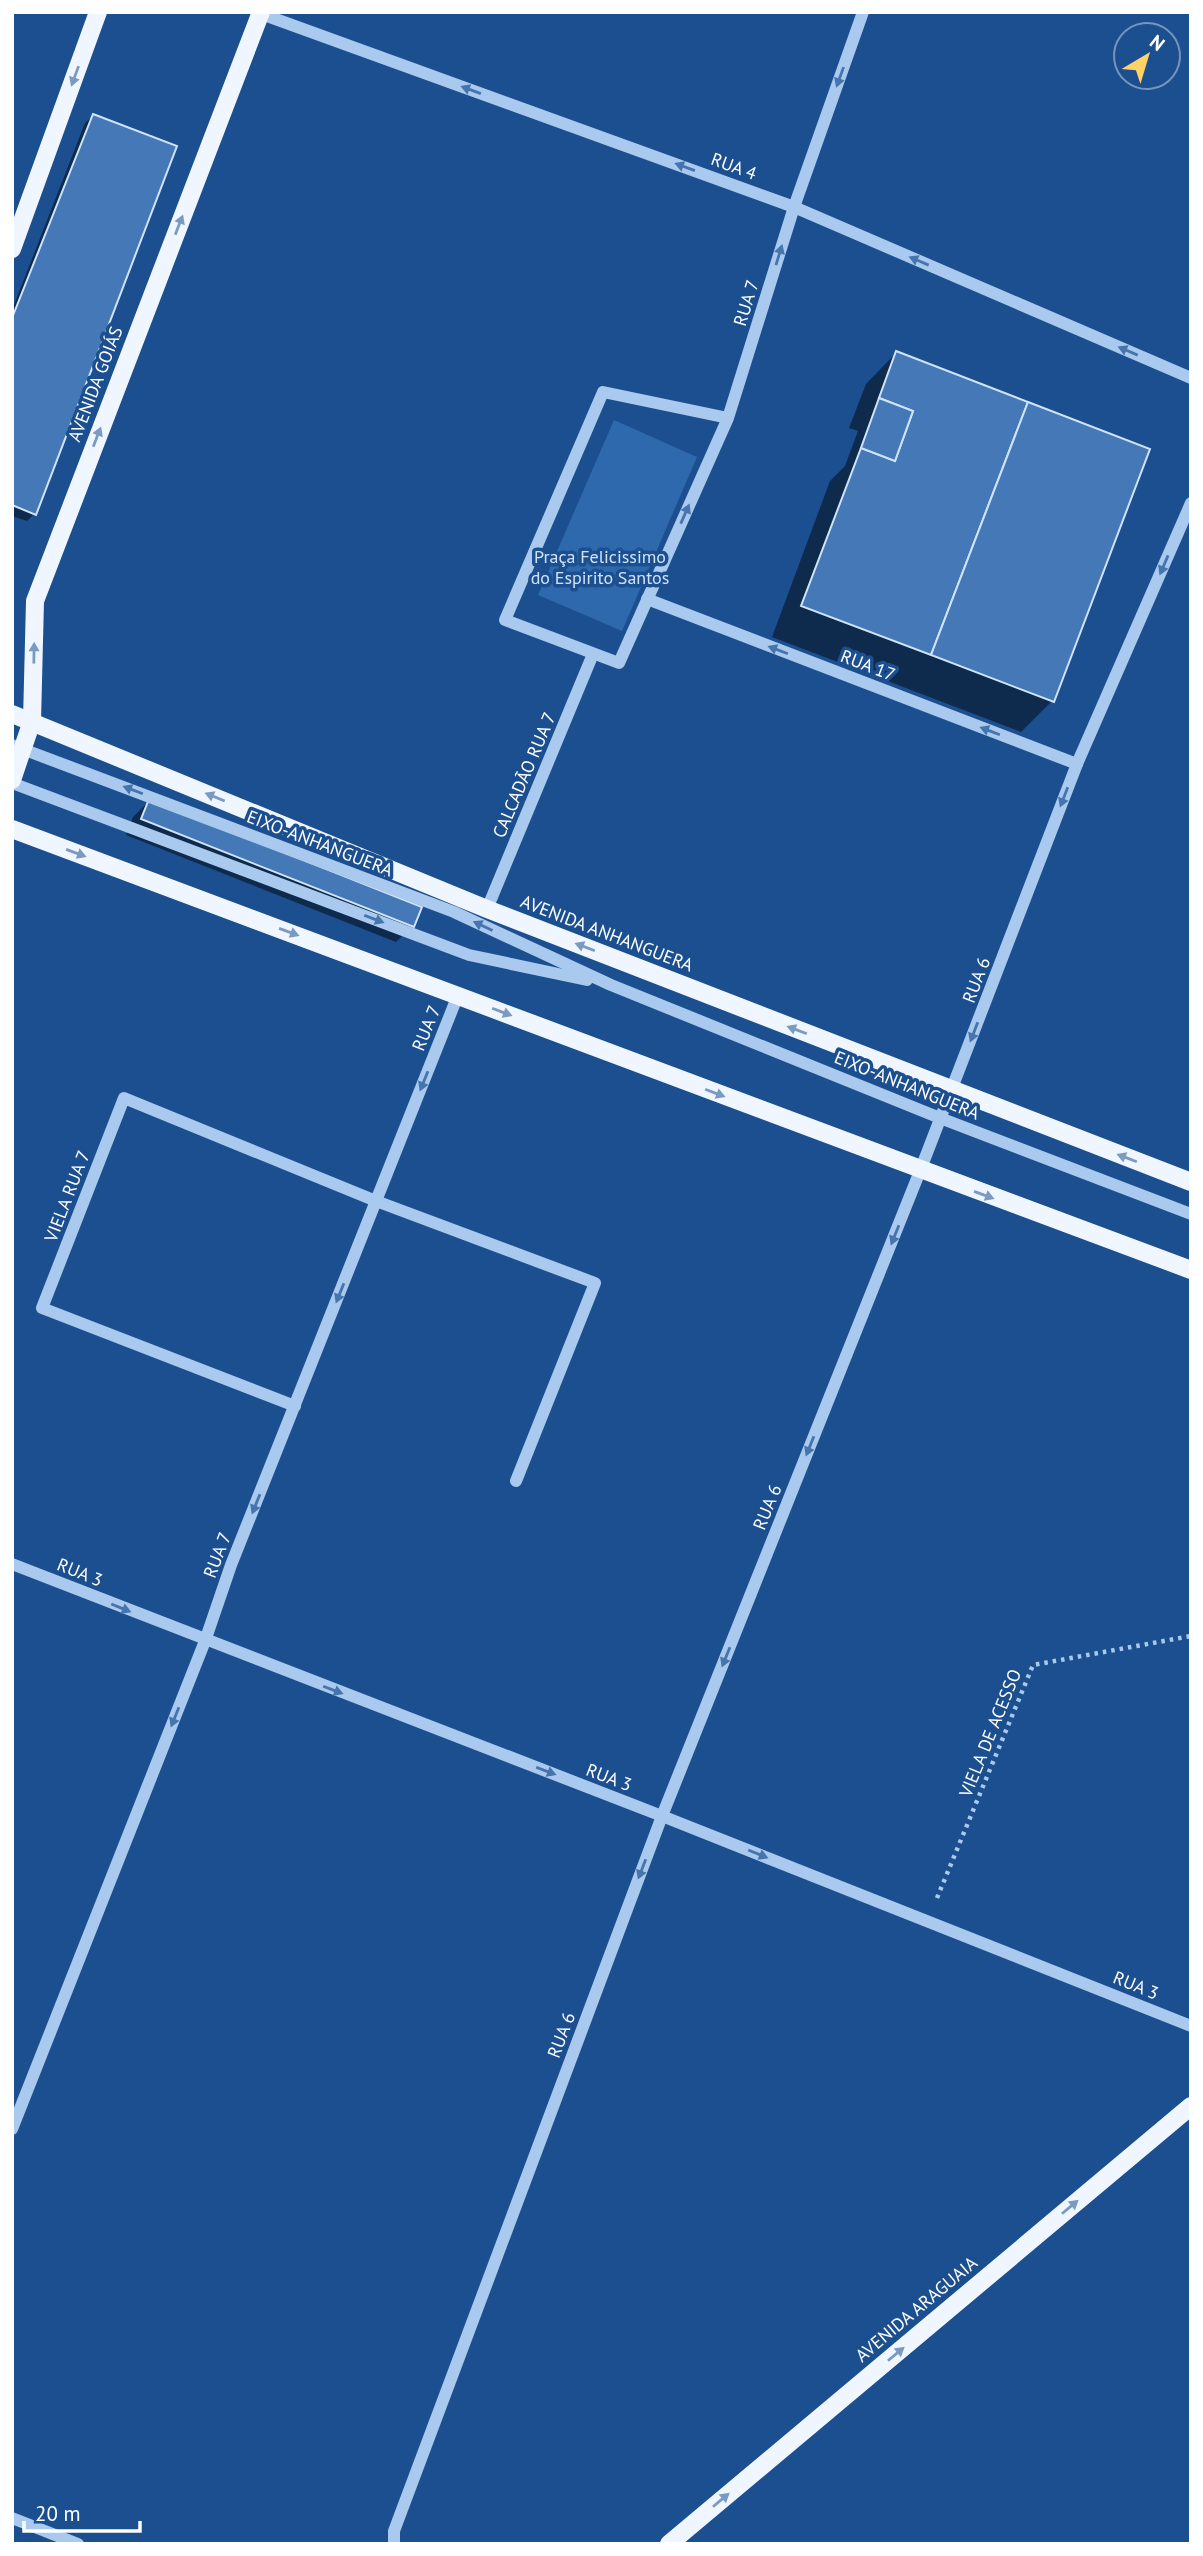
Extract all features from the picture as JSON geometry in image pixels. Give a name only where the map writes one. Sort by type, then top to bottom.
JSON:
[{"type":"main road","points":[[12,248],[98,12]]},
{"type":"main road","name":"AVENIDA GOIÁS","points":[[12,782],[18,747],[32,721],[35,601],[259,13]]},
{"type":"main road","name":"AVENIDA ANHANGUERA","points":[[12,714],[487,909],[1191,1182]]},
{"type":"main road","points":[[12,829],[920,1171],[1191,1270]]},
{"type":"main road","name":"AVENIDA ARAGUAIA","points":[[669,2544],[1191,2106]]},
{"type":"street","name":"RUA 7","points":[[593,654],[619,663],[728,418],[794,206],[863,12]]},
{"type":"street","name":"RUA 4","points":[[259,13],[794,206],[1191,378]]},
{"type":"street","points":[[593,654],[505,620],[603,392],[728,418]]},
{"type":"street","name":"RUA 6","points":[[383,2544],[394,2538],[662,1816],[952,1091],[1077,764],[1191,503]]},
{"type":"street","name":"RUA 17","points":[[647,599],[1077,764]]},
{"type":"street","name":"CALCADÃO RUA 7","points":[[487,909],[593,654]]},
{"type":"street","name":"EIXO-ANHANGUERA","points":[[18,747],[454,912],[611,985],[940,1118],[1191,1214]]},
{"type":"street","name":"EIXO-ANHANGUERA","points":[[12,782],[469,955],[611,985]]},
{"type":"street","name":"RUA 7","points":[[12,2129],[458,995]]},
{"type":"street","name":"VIELA RUA 7","points":[[295,1406],[42,1308],[124,1098],[376,1201]]},
{"type":"street","points":[[376,1201],[595,1283],[516,1480]]},
{"type":"street","name":"RUA 3","points":[[12,1564],[662,1816],[1191,2026]]},
{"type":"street","points":[[12,2518],[78,2544]]},
{"type":"path","name":"VIELA DE ACESSO","points":[[928,1921],[1033,1664],[1191,1636]]},
{"type":"green space","name":"Praça Felicissimo do Espirito Santos","points":[[614,420],[697,457],[622,631],[538,595]]},
{"type":"building","points":[[93,114],[177,146],[36,515],[12,505],[12,318]]},
{"type":"building","points":[[896,351],[1028,402],[931,655],[801,606],[861,448],[895,461],[913,411],[879,398]]},
{"type":"building","points":[[879,398],[913,411],[895,461],[861,448]]},
{"type":"building","points":[[1028,402],[1150,449],[1054,702],[931,655]]},
{"type":"building","points":[[149,799],[422,907],[414,927],[141,819]]}]
